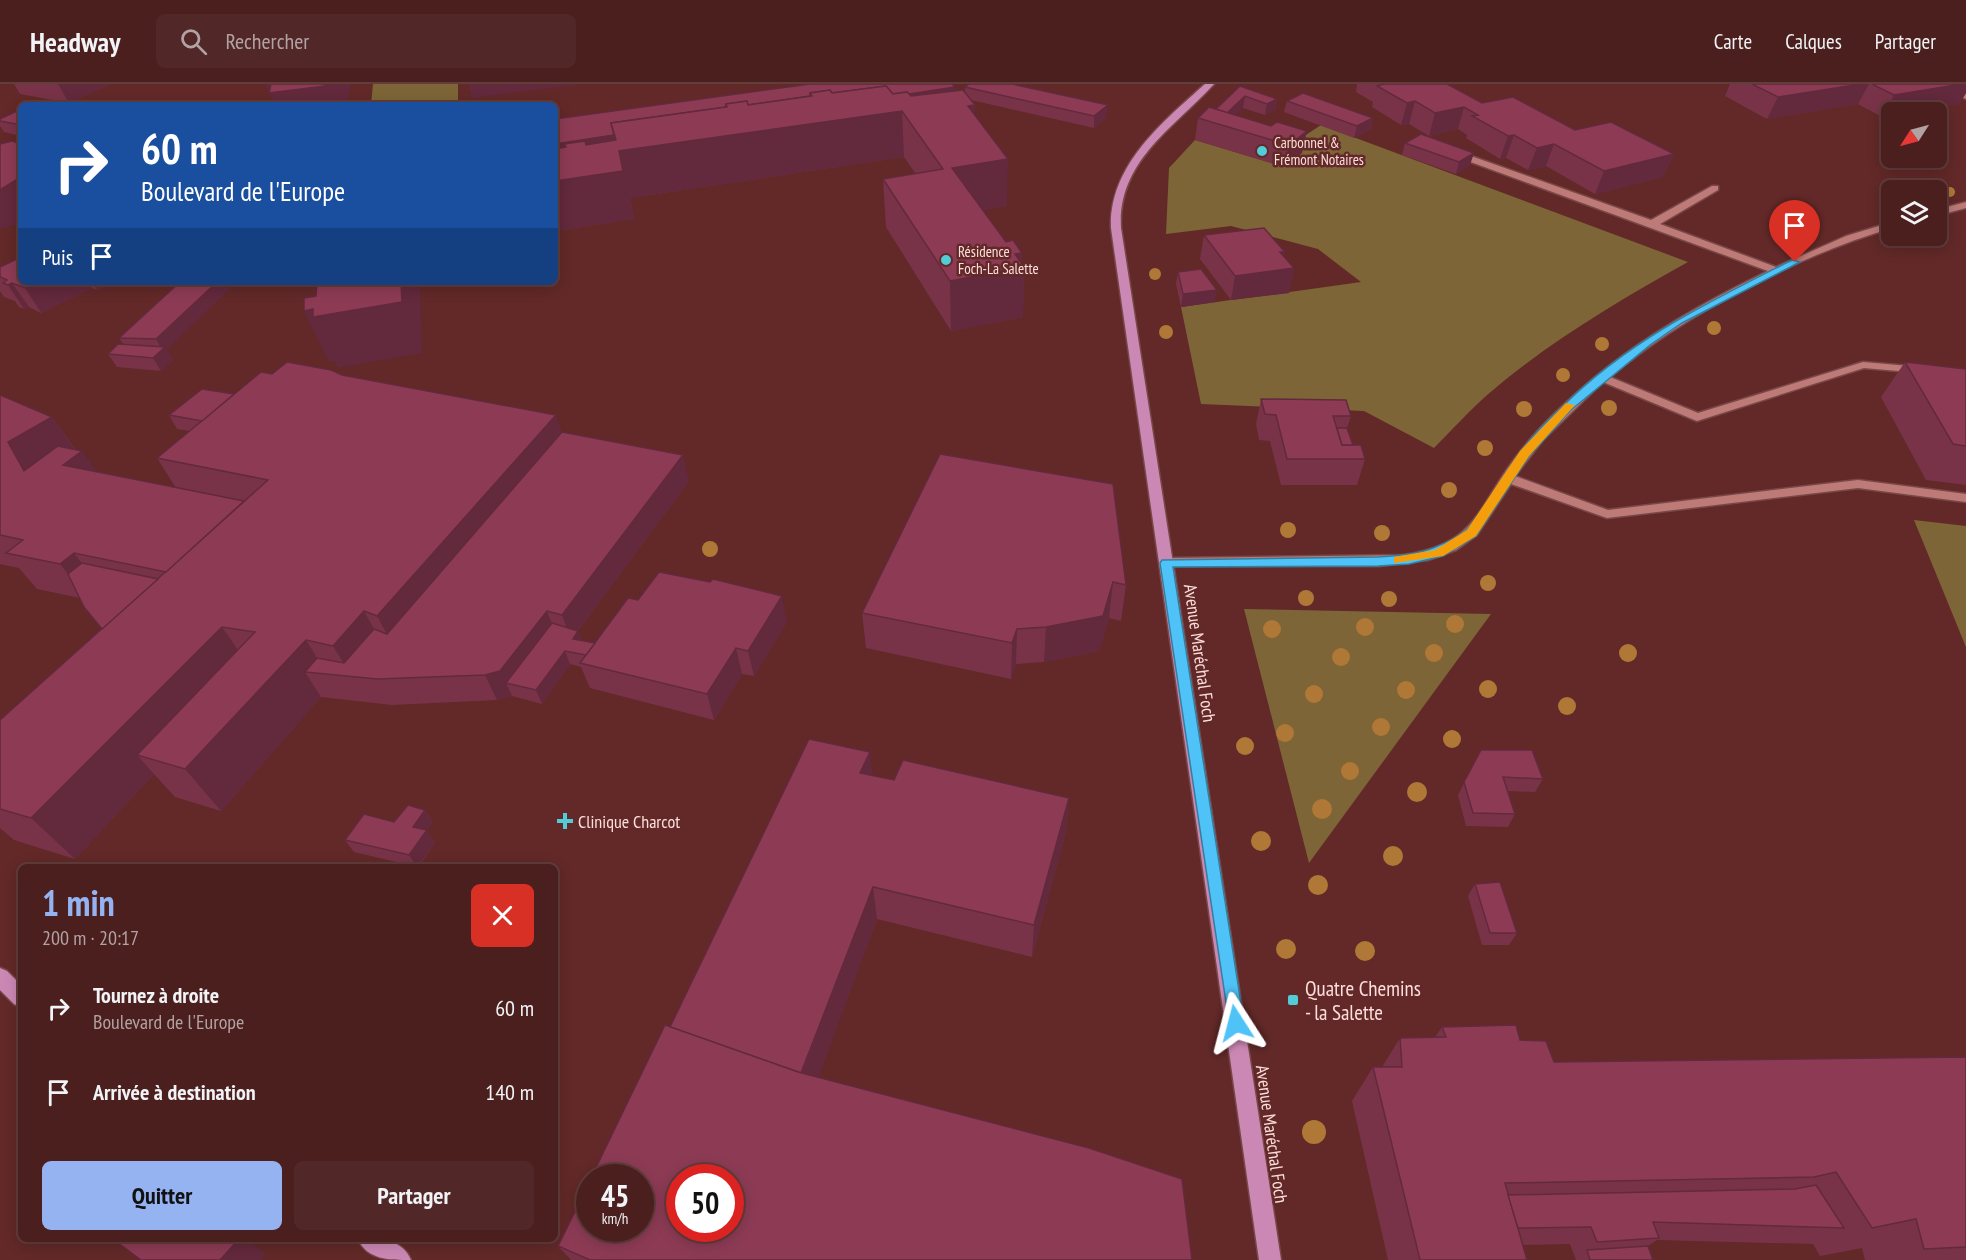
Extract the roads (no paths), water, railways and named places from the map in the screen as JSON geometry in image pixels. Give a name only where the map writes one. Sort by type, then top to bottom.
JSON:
[{"type":"main road","name":"Avenue Maréchal Foch","points":[[1210,84],[1172,119],[1132,166],[1124,183],[1116,218],[1119,256],[1167,563],[1270,1260]]},
{"type":"main road","points":[[0,977],[18,996]]},
{"type":"main road","points":[[373,1242],[400,1260]]},
{"type":"street","points":[[1936,84],[1966,97]]},
{"type":"street","points":[[1471,159],[1776,270]]},
{"type":"street","points":[[1652,224],[1714,188]]},
{"type":"street","points":[[1947,210],[1966,205]]},
{"type":"street","points":[[1167,563],[1409,560],[1439,553],[1471,533],[1524,454],[1567,408],[1647,342],[1679,321],[1776,270],[1881,228]]},
{"type":"street","points":[[1603,378],[1697,417],[1863,365],[1932,371]]},
{"type":"street","points":[[1508,478],[1606,513],[1858,484],[1966,498]]},
{"type":"place","name":"Carbonnel & Frémont Notaires","points":[[1262,151]]},
{"type":"place","name":"Résidence Foch-La Salette","points":[[946,260]]},
{"type":"place","name":"Clinique Charcot","points":[[565,821]]},
{"type":"place","name":"Quatre Chemins - la Salette","points":[[1293,1000]]}]
